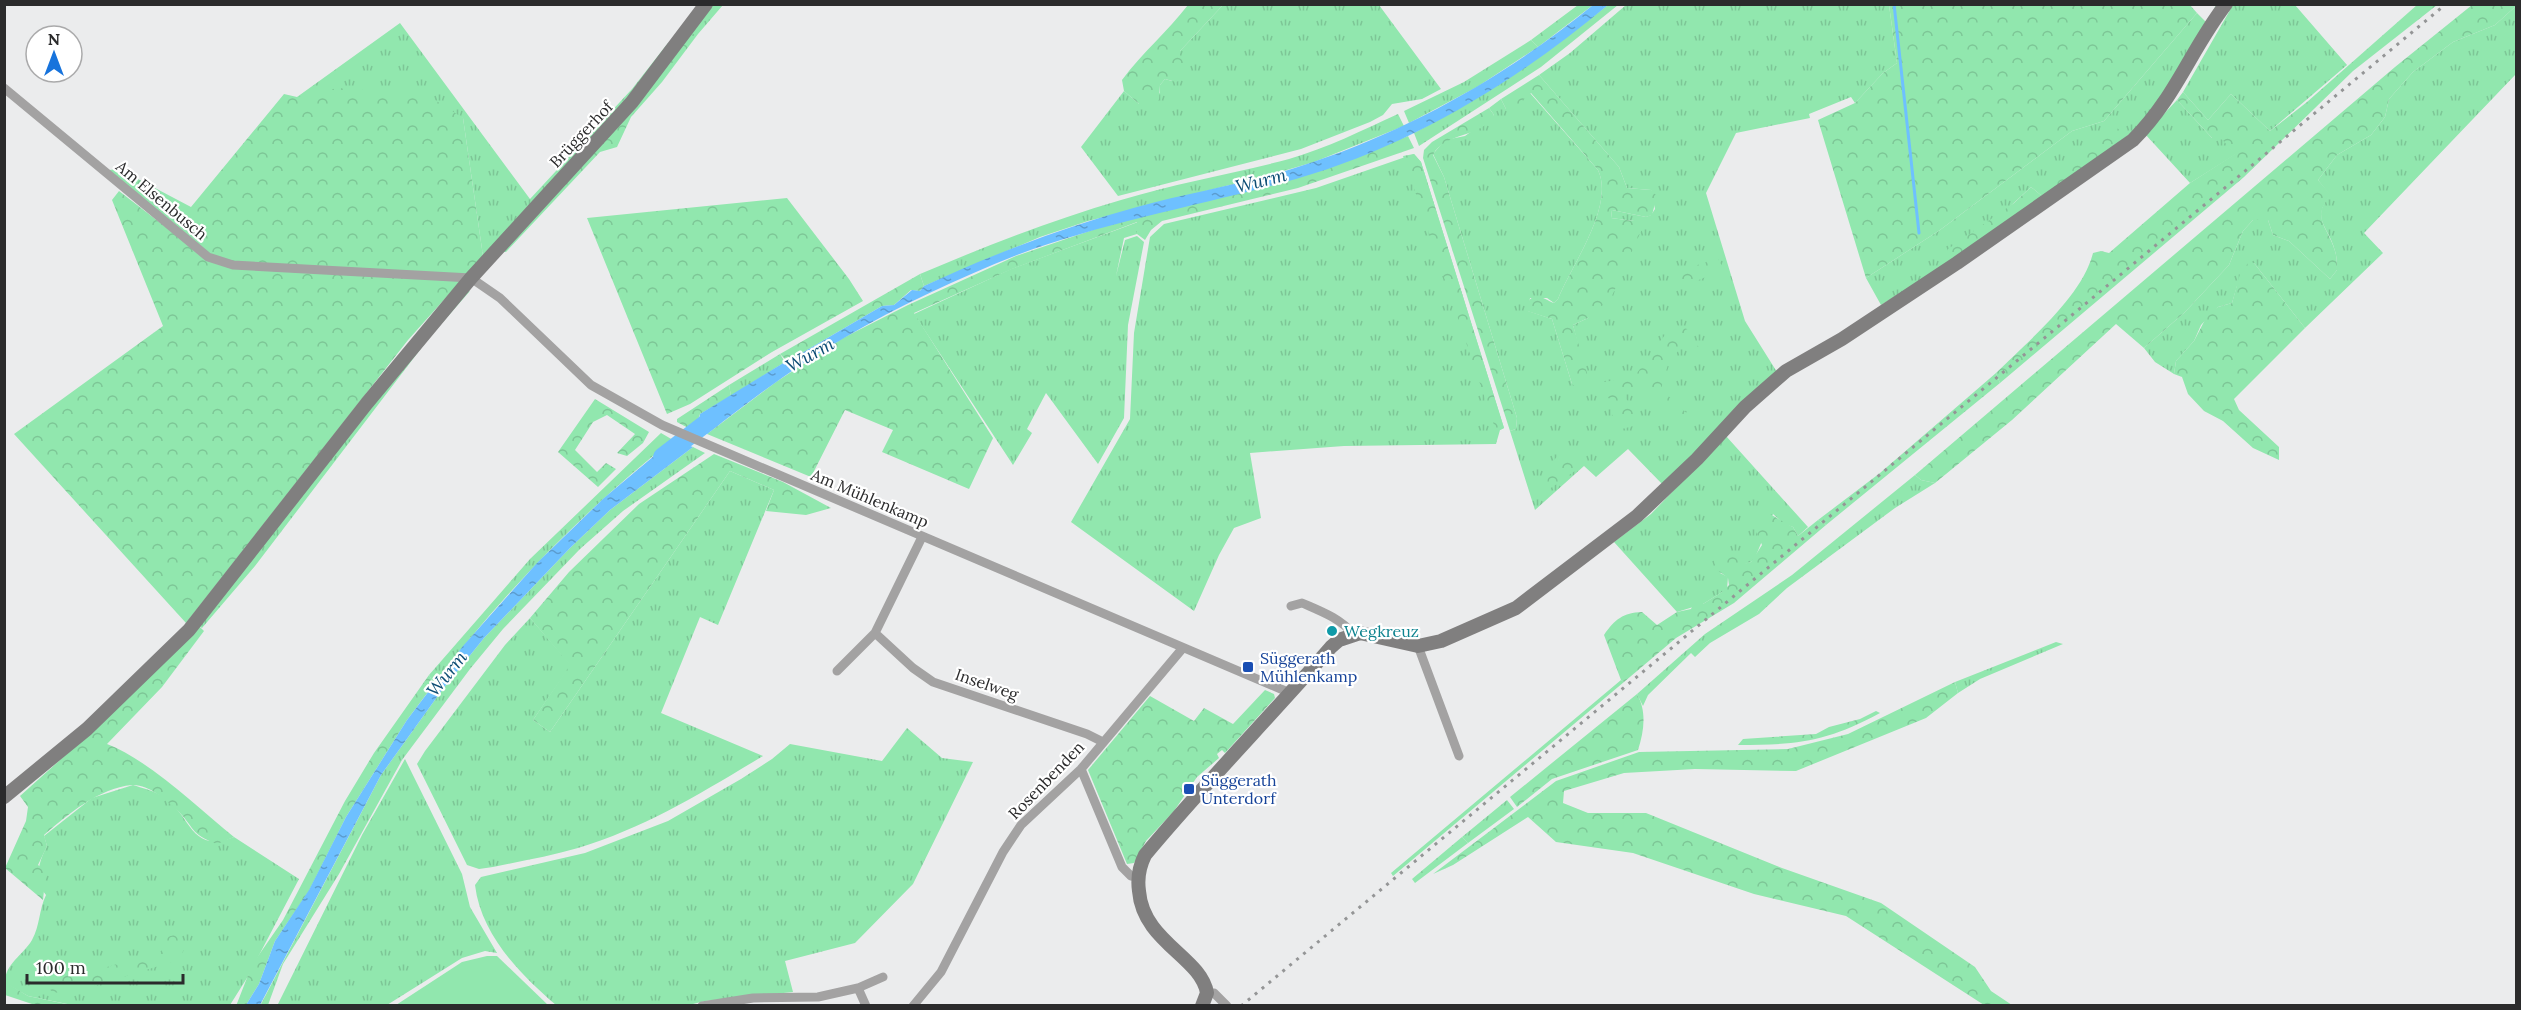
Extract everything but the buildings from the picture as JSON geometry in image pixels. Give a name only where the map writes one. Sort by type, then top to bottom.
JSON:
[{"type":"main road","name":"Brüggerhof","points":[[4,797],[87,729],[189,630],[367,403],[471,278],[632,102],[706,4]]},
{"type":"main road","points":[[1205,999],[1201,977],[1163,939],[1144,915],[1139,902],[1140,865],[1149,850],[1204,785],[1331,647],[1353,634],[1369,633],[1418,646],[1441,641],[1516,608],[1637,516],[1697,459],[1745,407],[1786,371],[1842,339],[1957,263],[2133,140],[2154,120],[2226,4]]},
{"type":"street","name":"Am Elsenbusch","points":[[4,88],[208,257],[233,265],[471,278]]},
{"type":"street","name":"Am Mühlenkamp","points":[[471,278],[500,298],[591,386],[679,432],[1182,649],[1290,693]]},
{"type":"street","points":[[837,671],[875,633],[922,537]]},
{"type":"street","points":[[1291,606],[1302,603],[1324,613],[1347,627],[1353,634]]},
{"type":"street","name":"Inselweg","points":[[875,633],[913,668],[933,682],[1087,734],[1103,742]]},
{"type":"street","points":[[1418,646],[1458,756]]},
{"type":"street","name":"Rosenbenden","points":[[913,1005],[942,972],[1003,852],[1021,825],[1081,769],[1182,649]]},
{"type":"street","points":[[1081,769],[1122,867],[1131,876],[1138,877]]},
{"type":"street","points":[[702,1005],[763,997],[818,997],[858,988],[883,977]]},
{"type":"street","points":[[858,988],[866,1005]]},
{"type":"street","points":[[1205,999],[1214,993],[1227,1005]]},
{"type":"green space","points":[[712,5],[723,5],[698,34],[691,34]]},
{"type":"green space","points":[[1188,5],[1223,5],[1180,51],[1180,57],[1185,63],[1181,80],[1176,82],[1165,79],[1160,85],[1159,100],[1151,105],[1139,104],[1124,91],[1122,80]]},
{"type":"green space","points":[[1223,5],[1379,5],[1441,89],[1422,99],[1392,104],[1383,115],[1370,122],[1301,149],[1118,196],[1081,147],[1124,91],[1139,104],[1160,93],[1160,85],[1165,79],[1172,81],[1180,51]]},
{"type":"green space","points":[[1578,5],[1593,5],[1538,47],[1531,40]]},
{"type":"green space","points":[[1608,5],[1618,5],[1541,67],[1419,146],[1414,133],[1514,74]]},
{"type":"green space","points":[[1626,5],[1889,5],[1897,63],[1883,73],[1855,103],[1851,97],[1809,114],[1810,118],[1736,133],[1706,193],[1745,321],[1777,372],[1665,487],[1628,449],[1596,477],[1584,466],[1535,510],[1510,431],[1516,429],[1517,418],[1444,177],[1433,154],[1445,140],[1465,136],[1494,115],[1489,108],[1501,99],[1506,109],[1530,93],[1598,170],[1602,184],[1601,200],[1590,235],[1558,299],[1554,303],[1547,298],[1530,298],[1528,311],[1552,319],[1572,384],[1578,345],[1573,325],[1588,318],[1634,221],[1611,218],[1612,210],[1646,217],[1651,215],[1655,209],[1651,190],[1627,188],[1619,167],[1539,75],[1570,53]]},
{"type":"green space","points":[[1889,5],[2190,5],[2197,13],[2104,121],[2072,131],[1940,230],[1866,278],[1818,120],[1855,103],[1883,73],[1897,63]]},
{"type":"green space","points":[[2216,5],[2221,5],[2176,79],[2137,129],[2042,196],[2031,187],[1949,263],[1881,305],[1866,278],[1940,230],[2072,131],[2104,121],[2197,13],[2207,23]]},
{"type":"green space","points":[[2233,5],[2295,5],[2347,65],[2270,131],[2231,94],[2208,120],[2183,92]]},
{"type":"green space","points":[[2417,5],[2437,5],[2353,71],[2244,177],[2000,383],[1996,373],[2038,333],[2066,302],[2078,286],[2093,253],[2101,251],[2109,253],[2190,183],[2235,154],[2219,136],[2213,139],[2177,100],[2183,92],[2208,120],[2231,94],[2270,131],[2307,102]]},
{"type":"green space","points":[[2472,5],[2516,6],[2495,25],[2453,42],[2413,72],[2389,99],[2385,117],[2371,135],[2337,155],[2318,180],[2331,195],[2325,203],[2321,217],[2337,258],[2337,270],[2330,279],[2289,241],[2273,235],[2268,220],[2253,220],[2243,231],[2229,265],[2185,312],[2144,348],[2116,324],[2012,420],[1935,483],[1921,480],[1915,475],[2395,67]]},
{"type":"green space","points":[[2516,6],[2516,74],[2364,233],[2383,253],[2305,328],[2254,263],[2237,286],[2232,303],[2218,307],[2201,325],[2194,341],[2176,361],[2174,374],[2155,362],[2144,348],[2185,312],[2229,265],[2243,231],[2253,220],[2268,220],[2273,235],[2289,241],[2330,279],[2337,270],[2337,258],[2321,217],[2324,203],[2330,195],[2318,180],[2337,155],[2371,135],[2385,117],[2389,99],[2413,72],[2453,42],[2495,25]]},
{"type":"green space","points":[[400,23],[530,199],[632,89],[668,43],[671,46],[646,81],[483,256],[463,118],[297,97]]},
{"type":"green space","points":[[691,34],[698,34],[662,82],[631,117],[617,147],[600,152],[506,252],[500,252],[628,114]]},
{"type":"green space","points":[[1531,40],[1538,47],[1477,87],[1409,123],[1404,111],[1464,82]]},
{"type":"green space","points":[[1539,75],[1619,167],[1627,188],[1651,190],[1657,196],[1652,215],[1646,217],[1612,210],[1611,218],[1634,221],[1642,229],[1611,298],[1588,318],[1573,325],[1589,380],[1588,385],[1580,390],[1572,384],[1552,319],[1527,311],[1531,298],[1537,296],[1554,303],[1558,299],[1597,217],[1602,184],[1598,170],[1531,93],[1511,111],[1506,109],[1501,99]]},
{"type":"green space","points":[[338,88],[427,95],[463,118],[483,256],[408,340],[186,623],[14,434],[163,326],[112,200],[119,191],[172,232],[109,170],[119,169],[191,207],[284,94],[297,97]]},
{"type":"green space","points":[[2177,100],[2212,138],[2219,135],[2236,154],[2190,183],[2145,134]]},
{"type":"green space","points":[[1489,108],[1494,115],[1488,123],[1446,142],[1433,155],[1444,177],[1517,418],[1516,429],[1510,431],[1423,158],[1424,150],[1432,142]]},
{"type":"green space","points":[[1398,114],[1404,126],[1314,162],[1088,221],[1040,237],[924,286],[920,274],[1044,225],[1142,194],[1303,155]]},
{"type":"green space","points":[[2117,128],[2127,136],[2055,188],[2051,175],[2109,130]]},
{"type":"green space","points":[[1408,136],[1414,148],[1298,188],[1162,221],[1151,230],[1145,240],[1137,234],[1137,222],[1012,269],[914,313],[993,438],[969,489],[882,452],[893,430],[845,410],[811,477],[707,434],[776,382],[843,338],[908,305],[1016,256],[1113,223],[1349,159]]},
{"type":"green space","points":[[1414,154],[1421,162],[1504,428],[1500,430],[1496,444],[1344,446],[1250,453],[1261,518],[1234,528],[1194,611],[1071,522],[1130,419],[1134,333],[1150,237],[1164,224],[1316,188]]},
{"type":"green space","points":[[1414,154],[1421,162],[1504,428],[1500,430],[1495,428],[1403,156]]},
{"type":"green space","points":[[2031,187],[2042,196],[1949,263],[1945,255],[1948,249],[2014,203]]},
{"type":"green space","points":[[787,198],[863,301],[772,352],[690,404],[667,414],[587,218]]},
{"type":"green space","points":[[1138,222],[1137,234],[1124,238],[1116,276],[1125,240],[1137,236],[1144,242],[1128,325],[1124,418],[1098,464],[1046,393],[1027,429],[1032,433],[1013,465],[914,314],[1011,269]]},
{"type":"green space","points":[[1712,255],[1716,256],[1724,269],[1685,286],[1679,276],[1682,269],[1705,263]]},
{"type":"green space","points":[[2248,263],[2254,263],[2305,328],[2234,399],[2239,410],[2279,447],[2279,460],[2253,448],[2223,421],[2204,411],[2188,394],[2182,377],[2174,374],[2176,361],[2194,341],[2208,314],[2218,307],[2232,303],[2240,274]]},
{"type":"green space","points":[[920,274],[924,286],[920,291],[911,290],[894,305],[882,306],[795,357],[794,362],[789,363],[780,354]]},
{"type":"green space","points":[[470,291],[429,338],[255,566],[202,628],[199,626],[307,485],[464,293]]},
{"type":"green space","points":[[1673,324],[1687,329],[1692,341],[1700,348],[1700,354],[1683,346],[1669,361],[1661,389],[1694,420],[1691,427],[1687,428],[1679,422],[1654,397],[1637,391],[1626,392],[1626,399],[1640,414],[1637,425],[1622,429],[1611,413],[1613,401],[1602,394],[1604,382],[1634,377]]},
{"type":"green space","points":[[780,354],[785,362],[731,396],[729,385]]},
{"type":"green space","points":[[1996,373],[2000,383],[1826,525],[1818,520],[1880,473]]},
{"type":"green space","points":[[729,385],[731,396],[700,414],[696,426],[690,429],[677,422],[677,419]]},
{"type":"green space","points":[[595,399],[649,432],[643,443],[627,456],[617,453],[635,434],[607,415],[593,422],[575,450],[597,472],[606,463],[616,469],[598,487],[558,452]]},
{"type":"green space","points":[[661,433],[673,440],[608,495],[546,554],[488,617],[434,684],[429,675],[530,559]]},
{"type":"green space","points":[[1726,436],[1808,527],[1798,536],[1793,527],[1784,524],[1773,514],[1755,558],[1751,562],[1720,573],[1728,577],[1727,589],[1703,604],[1677,612],[1614,542],[1651,514]]},
{"type":"green space","points":[[693,447],[705,453],[623,511],[580,549],[503,629],[470,669],[402,760],[339,874],[283,964],[268,1005],[260,1006],[381,775],[442,690],[484,638],[570,548],[610,510]]},
{"type":"green space","points":[[1561,453],[1577,460],[1579,468],[1548,490],[1549,470],[1553,461]]},
{"type":"green space","points":[[714,454],[783,482],[831,508],[806,515],[766,511],[774,490],[730,471],[550,732],[533,720],[570,665],[530,618],[569,572],[639,504]]},
{"type":"green space","points":[[730,471],[774,490],[718,625],[700,617],[661,713],[763,756],[673,808],[603,840],[557,854],[493,867],[479,869],[467,865],[417,764],[425,751],[505,645],[530,618],[571,665],[533,720],[550,732]]},
{"type":"green space","points":[[1915,475],[1921,480],[1935,483],[1895,508],[1787,588],[1759,614],[1710,643],[1695,657],[1691,653],[1648,695],[1643,706],[1637,694],[1705,634],[1792,575]]},
{"type":"green space","points":[[1765,513],[1793,527],[1798,536],[1818,520],[1826,525],[1734,603],[1676,638],[1624,682],[1621,680],[1604,635],[1612,625],[1625,615],[1642,612],[1657,625],[1677,612],[1691,609],[1694,602],[1703,604],[1722,592],[1729,585],[1728,578],[1716,569],[1714,561],[1724,553],[1739,557],[1743,564],[1751,562],[1762,545],[1754,526]]},
{"type":"green space","points":[[199,626],[204,631],[162,687],[107,744],[140,761],[234,837],[217,844],[201,837],[176,809],[156,793],[138,785],[120,787],[84,804],[44,835],[47,846],[38,865],[46,871],[43,900],[5,868],[26,821],[28,807],[20,796],[89,734]]},
{"type":"green space","points":[[2056,642],[2063,644],[1980,679],[1958,693],[1955,682]]},
{"type":"green space","points":[[429,675],[434,684],[407,720],[346,817],[309,891],[275,941],[259,984],[246,1005],[236,1006],[252,965],[283,920],[345,801],[374,753]]},
{"type":"green space","points":[[1621,680],[1624,682],[1393,876],[1391,873]]},
{"type":"green space","points":[[1955,682],[1958,693],[1926,718],[1796,771],[1695,769],[1624,773],[1564,791],[1563,803],[1588,813],[1646,813],[1782,868],[1881,903],[1975,967],[1991,991],[2012,1005],[1984,1005],[1846,916],[1754,894],[1633,853],[1556,842],[1528,817],[1453,865],[1433,874],[1556,781],[1639,752],[1788,749],[1848,734]]},
{"type":"green space","points":[[1265,690],[1274,694],[1275,698],[1225,753],[1222,750],[1217,754],[1219,758],[1197,777],[1174,811],[1146,841],[1134,863],[1127,864],[1088,770],[1150,696],[1194,721],[1204,708],[1233,724]]},
{"type":"green space","points":[[1637,694],[1642,708],[1643,722],[1638,750],[1552,779],[1517,807],[1510,797]]},
{"type":"green space","points":[[1876,711],[1880,713],[1861,723],[1811,740],[1795,743],[1738,745],[1743,739],[1816,734],[1829,727],[1860,719]]},
{"type":"green space","points":[[907,728],[942,758],[973,762],[913,884],[855,943],[785,961],[793,992],[705,1001],[689,1005],[556,1005],[516,967],[494,937],[485,920],[475,885],[481,877],[585,853],[668,821],[741,779],[790,744],[882,761]]},
{"type":"green space","points":[[405,759],[462,874],[470,907],[497,953],[485,951],[462,958],[387,1005],[277,1006],[362,835]]},
{"type":"green space","points":[[133,785],[154,792],[170,802],[199,836],[219,841],[234,837],[299,879],[247,978],[230,1005],[72,1005],[28,996],[5,983],[11,965],[35,935],[46,895],[38,877],[47,846],[44,836],[92,798]]},
{"type":"green space","points":[[1507,800],[1514,809],[1468,843],[1462,837]]},
{"type":"green space","points":[[1462,837],[1468,843],[1415,883],[1412,879]]},
{"type":"green space","points":[[174,935],[182,939],[184,950],[178,960],[94,986],[54,993],[48,988],[54,979],[64,976],[154,957],[161,951],[167,937]]},
{"type":"green space","points":[[497,956],[548,1005],[396,1005],[462,962]]},
{"type":"green space","points":[[5,982],[28,996],[71,1005],[35,1005],[5,995]]},
{"type":"water","points":[[1593,5],[1608,5],[1537,60],[1500,85],[1461,108],[1380,149],[1296,179],[1086,232],[1017,255],[907,304],[844,338],[791,372],[707,434],[690,429],[699,422],[700,414],[785,362],[794,362],[795,357],[882,306],[894,305],[912,290],[920,291],[924,286],[976,263],[1083,223],[1159,201],[1270,175],[1351,148],[1425,115],[1460,96],[1529,53]]},
{"type":"water","points":[[673,440],[693,447],[610,510],[570,548],[484,638],[442,690],[381,775],[260,1005],[246,1005],[259,984],[275,941],[309,890],[346,817],[407,720],[463,646],[537,563],[604,498]]},
{"type":"waterway","points":[[1894,4],[1919,233]]},
{"type":"waterway","name":"Wurm","points":[[662,457],[714,417]]},
{"type":"railway","points":[[1241,1006],[2446,4]]},
{"type":"place","name":"Wegkreuz","points":[[1332,631]]},
{"type":"place","name":"Süggerath Mühlenkamp","points":[[1248,667]]},
{"type":"place","name":"Süggerath Unterdorf","points":[[1189,789]]}]
